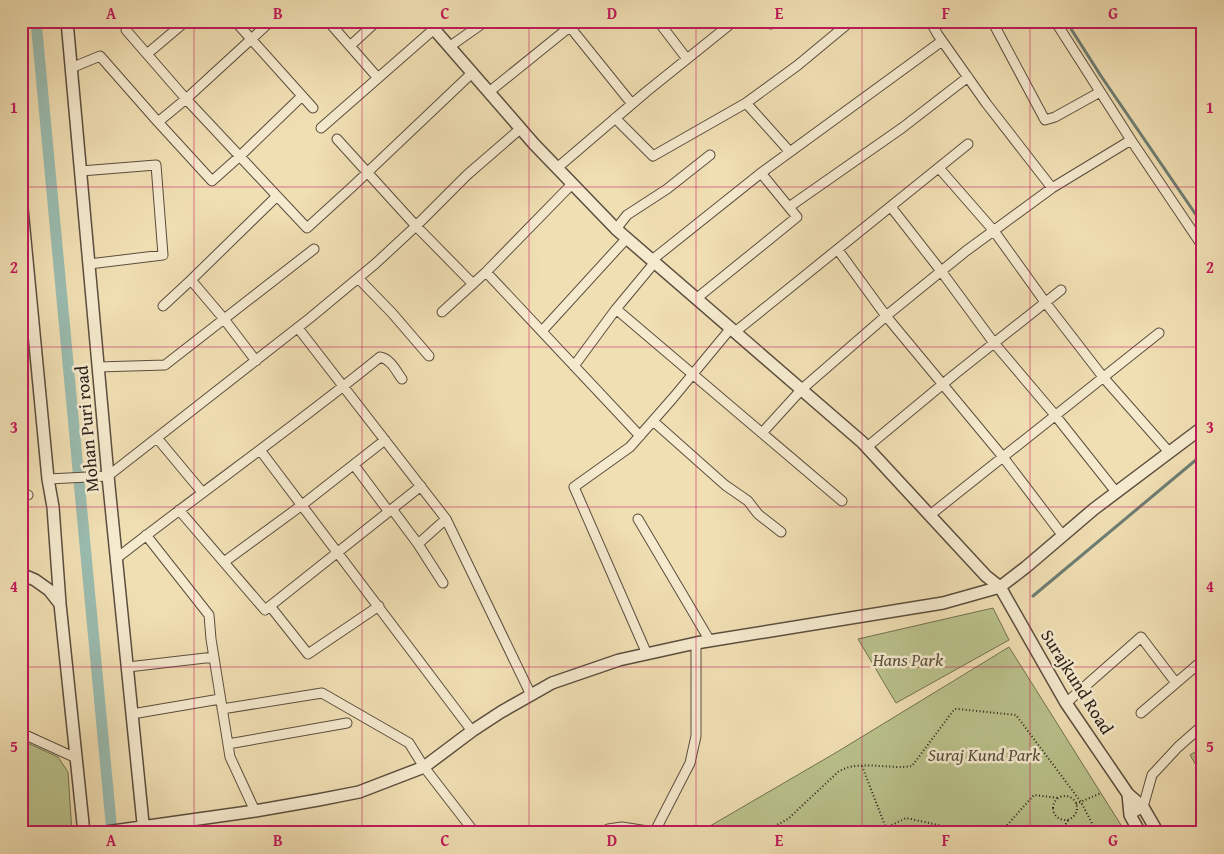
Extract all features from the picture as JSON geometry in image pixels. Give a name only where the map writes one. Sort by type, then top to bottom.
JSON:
[{"type":"street","name":"Mohan Puri road","points":[[66,21],[108,476],[144,830]]},
{"type":"street","points":[[147,54],[186,21]]},
{"type":"street","points":[[235,21],[313,108]]},
{"type":"street","points":[[158,122],[186,99],[271,21]]},
{"type":"street","points":[[328,21],[378,78]]},
{"type":"street","points":[[350,46],[377,21]]},
{"type":"street","points":[[449,47],[486,21]]},
{"type":"street","points":[[658,21],[688,59]]},
{"type":"street","points":[[615,118],[653,156],[746,103],[798,65],[851,21]]},
{"type":"street","points":[[930,21],[968,77],[1052,188]]},
{"type":"street","points":[[992,21],[1045,120],[1055,117],[1100,92]]},
{"type":"street","points":[[1055,21],[1131,140],[1203,247]]},
{"type":"street","points":[[489,92],[574,24],[632,104]]},
{"type":"street","points":[[321,128],[378,78],[430,25]]},
{"type":"street","name":"Surajkund Road","points":[[430,25],[520,129],[616,229],[867,447],[986,576],[1000,587],[1066,703],[1128,794],[1143,808],[1158,833]]},
{"type":"street","points":[[557,168],[728,26]]},
{"type":"street","points":[[126,30],[186,99],[307,228],[472,74]]},
{"type":"street","points":[[574,366],[654,261],[761,172],[942,41]]},
{"type":"street","points":[[71,68],[100,56],[212,181],[302,96]]},
{"type":"street","points":[[789,207],[902,128],[968,77]]},
{"type":"street","points":[[746,103],[790,152]]},
{"type":"street","points":[[48,479],[108,476],[298,328],[358,278],[416,226],[467,175],[520,129]]},
{"type":"street","points":[[337,139],[416,226],[473,284]]},
{"type":"street","points":[[762,433],[802,389],[886,316],[941,272],[1052,188],[1131,140]]},
{"type":"street","points":[[647,654],[574,487],[630,447],[733,330],[838,250],[968,144]]},
{"type":"street","points":[[616,229],[627,216],[710,155]]},
{"type":"street","points":[[80,171],[156,165],[163,256],[89,264]]},
{"type":"street","points":[[938,168],[994,231],[1045,302],[1103,377],[1169,452]]},
{"type":"street","points":[[697,298],[797,217],[761,172]]},
{"type":"street","points":[[442,312],[486,272],[572,184]]},
{"type":"street","points":[[163,306],[277,196]]},
{"type":"street","points":[[21,200],[84,833]]},
{"type":"street","points":[[891,207],[994,343],[1055,415],[1116,492]]},
{"type":"street","points":[[542,331],[626,238]]},
{"type":"street","points":[[98,367],[165,365],[314,249]]},
{"type":"street","points":[[838,250],[886,316],[1003,457],[1063,536]]},
{"type":"street","points":[[486,272],[640,436]]},
{"type":"street","points":[[358,278],[429,356]]},
{"type":"street","points":[[191,280],[256,361]]},
{"type":"street","points":[[867,447],[1061,290]]},
{"type":"street","points":[[616,309],[842,501]]},
{"type":"street","points":[[298,328],[446,519],[531,695]]},
{"type":"street","points":[[930,515],[1159,333]]},
{"type":"street","points":[[117,558],[380,357],[386,358],[392,364],[402,379]]},
{"type":"street","points":[[653,421],[725,486],[748,502],[758,514],[781,532]]},
{"type":"street","points":[[98,833],[128,829],[144,830],[359,792],[424,767],[501,712],[552,684],[619,660],[696,643],[943,603],[1000,587],[1116,492],[1203,427]]},
{"type":"street","points":[[157,438],[202,492]]},
{"type":"street","points":[[224,562],[302,505],[385,440]]},
{"type":"street","points":[[260,450],[472,731]]},
{"type":"street","points":[[354,465],[418,544],[443,582]]},
{"type":"street","points":[[179,510],[266,610],[421,486]]},
{"type":"street","points":[[418,544],[446,519]]},
{"type":"street","points":[[638,519],[710,641]]},
{"type":"street","points":[[146,535],[209,614],[230,757],[255,811]]},
{"type":"street","points":[[21,574],[35,580],[49,590],[60,604]]},
{"type":"street","points":[[270,606],[308,654],[379,606]]},
{"type":"street","points":[[1066,703],[1141,637],[1176,683]]},
{"type":"street","points":[[605,833],[608,829],[622,827],[654,832],[690,763],[696,736],[696,643]]},
{"type":"street","points":[[128,667],[214,657]]},
{"type":"street","points":[[1141,713],[1203,660]]},
{"type":"street","points":[[222,709],[322,693],[410,743],[424,767],[475,833]]},
{"type":"street","points":[[132,714],[220,699]]},
{"type":"street","points":[[228,744],[347,723]]},
{"type":"street","points":[[1130,816],[1143,808],[1152,775],[1178,747],[1203,725]]},
{"type":"street","points":[[21,733],[76,758]]},
{"type":"street","points":[[1128,794],[1130,816],[1140,833]]},
{"type":"path","points":[[762,833],[788,819],[843,768],[912,766],[955,709],[1016,715],[1081,802],[1097,833]]},
{"type":"path","points":[[862,766],[886,828]]},
{"type":"path","points":[[1076,804],[1101,793]]},
{"type":"path","points":[[1000,833],[1034,795],[1059,798],[1065,796],[1074,800],[1076,813],[1060,833]]},
{"type":"path","points":[[1059,798],[1054,803],[1054,813],[1059,818],[1069,820]]},
{"type":"path","points":[[876,833],[906,818],[974,833]]},
{"type":"green space","name":"Hans Park","points":[[993,608],[1009,640],[896,703],[858,639]]},
{"type":"green space","name":"Suraj Kund Park","points":[[1009,647],[1126,833],[698,833],[837,752]]},
{"type":"green space","points":[[21,740],[58,757],[68,772],[72,833],[21,833]]},
{"type":"green space","points":[[1203,747],[1203,777],[1190,755]]},
{"type":"waterway","points":[[36,21],[112,833]]},
{"type":"waterway","points":[[1066,21],[1101,76],[1203,225]]},
{"type":"waterway","points":[[1033,596],[1203,454]]}]
